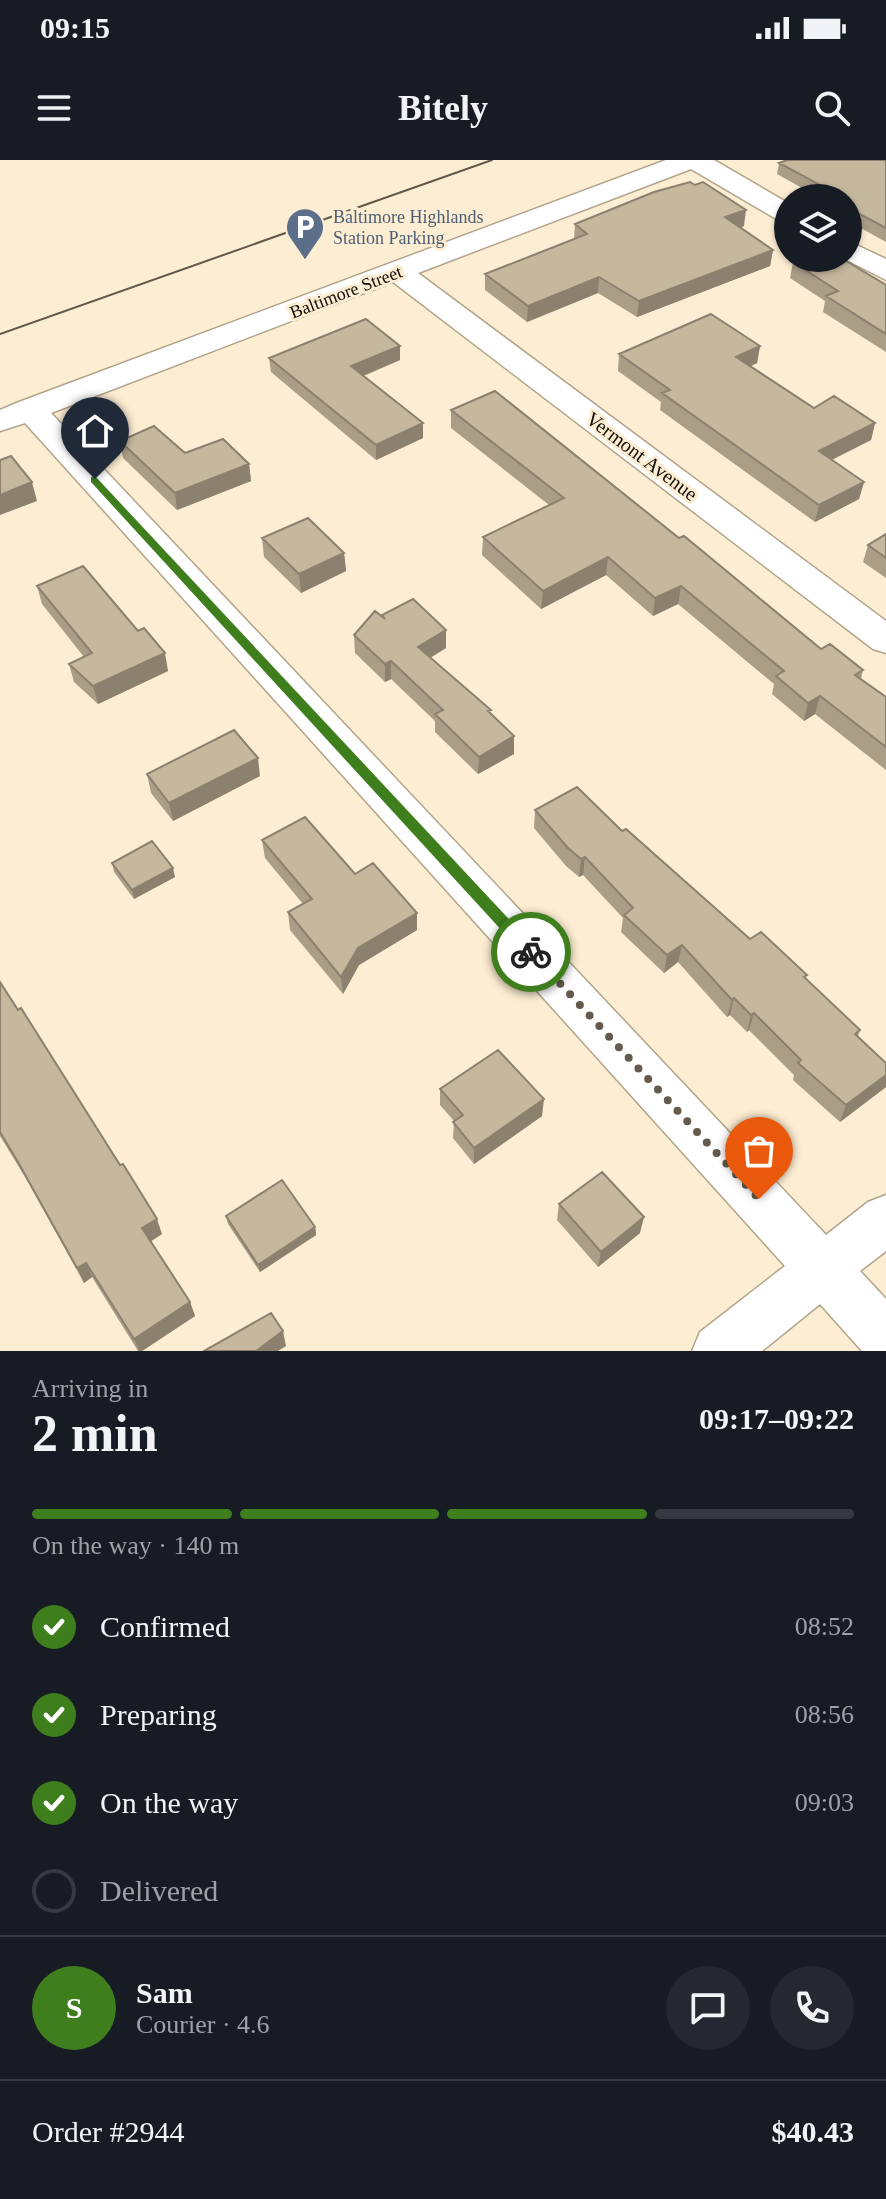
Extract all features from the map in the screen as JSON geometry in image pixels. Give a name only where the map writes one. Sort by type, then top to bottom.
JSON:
[{"type":"street","points":[[693,160],[774,206]]},
{"type":"street","name":"Baltimore Street","points":[[15,415],[693,160]]},
{"type":"street","points":[[862,257],[886,271]]},
{"type":"street","name":"Vermont Avenue","points":[[398,272],[886,640]]},
{"type":"street","points":[[15,415],[886,1338]]},
{"type":"street","points":[[719,1351],[886,1219]]},
{"type":"building","points":[[787,160],[886,160],[886,228],[862,215],[862,184],[818,184],[779,163]]},
{"type":"building","points":[[690,182],[695,185],[703,182],[746,210],[725,217],[773,250],[639,301],[599,277],[528,306],[485,274],[587,234],[575,224],[654,192]]},
{"type":"building","points":[[862,271],[886,285],[886,334],[826,296],[838,291],[809,272]]},
{"type":"building","points":[[711,314],[760,346],[736,357],[814,408],[834,396],[875,423],[819,451],[864,482],[819,505],[662,393],[670,390],[619,354]]},
{"type":"building","points":[[366,319],[400,346],[351,366],[423,423],[376,445],[269,358]]},
{"type":"building","points":[[495,391],[679,538],[684,536],[821,649],[830,644],[863,670],[855,675],[886,697],[886,747],[820,696],[808,703],[776,676],[784,671],[681,586],[655,598],[608,557],[543,591],[483,537],[564,498],[451,410]]},
{"type":"building","points":[[154,426],[185,453],[223,439],[249,464],[175,493],[120,441]]},
{"type":"building","points":[[11,456],[32,482],[0,495],[0,460]]},
{"type":"building","points":[[308,518],[344,553],[299,574],[262,538]]},
{"type":"building","points":[[886,534],[886,558],[868,545]]},
{"type":"building","points":[[83,566],[138,631],[144,628],[165,653],[93,686],[69,664],[92,653],[37,586]]},
{"type":"building","points":[[413,599],[446,630],[418,647],[491,710],[488,711],[514,736],[479,757],[435,714],[443,710],[391,661],[385,664],[354,635],[375,611],[385,619],[382,615]]},
{"type":"building","points":[[234,730],[258,758],[169,803],[147,774]]},
{"type":"building","points":[[577,787],[622,831],[626,829],[750,939],[761,932],[860,1030],[855,1034],[886,1063],[886,1075],[846,1105],[798,1063],[801,1060],[754,1013],[751,1015],[734,998],[732,1000],[682,945],[667,955],[624,915],[633,908],[585,857],[581,859],[568,848],[535,810]]},
{"type":"building","points":[[305,817],[355,874],[373,863],[417,913],[358,948],[341,977],[288,912],[312,899],[262,840]]},
{"type":"building","points":[[152,841],[173,868],[132,890],[112,863]]},
{"type":"building","points":[[0,982],[18,1010],[21,1008],[157,1219],[142,1228],[190,1302],[134,1339],[86,1263],[77,1268],[0,1132]]},
{"type":"building","points":[[498,1050],[544,1099],[474,1148],[453,1122],[463,1115],[440,1089]]},
{"type":"building","points":[[602,1172],[644,1217],[601,1252],[559,1204]]},
{"type":"building","points":[[282,1180],[315,1227],[258,1265],[226,1216]]},
{"type":"building","points":[[271,1313],[283,1331],[256,1351],[204,1351]]},
{"type":"tram line","points":[[0,334],[492,160]]},
{"type":"way so far","points":[[531,952],[759,1199]]},
{"type":"place","name":"Baltimore Highlands Station Parking","points":[[305,261]]},
{"type":"route","points":[[95,479],[531,952]]}]
